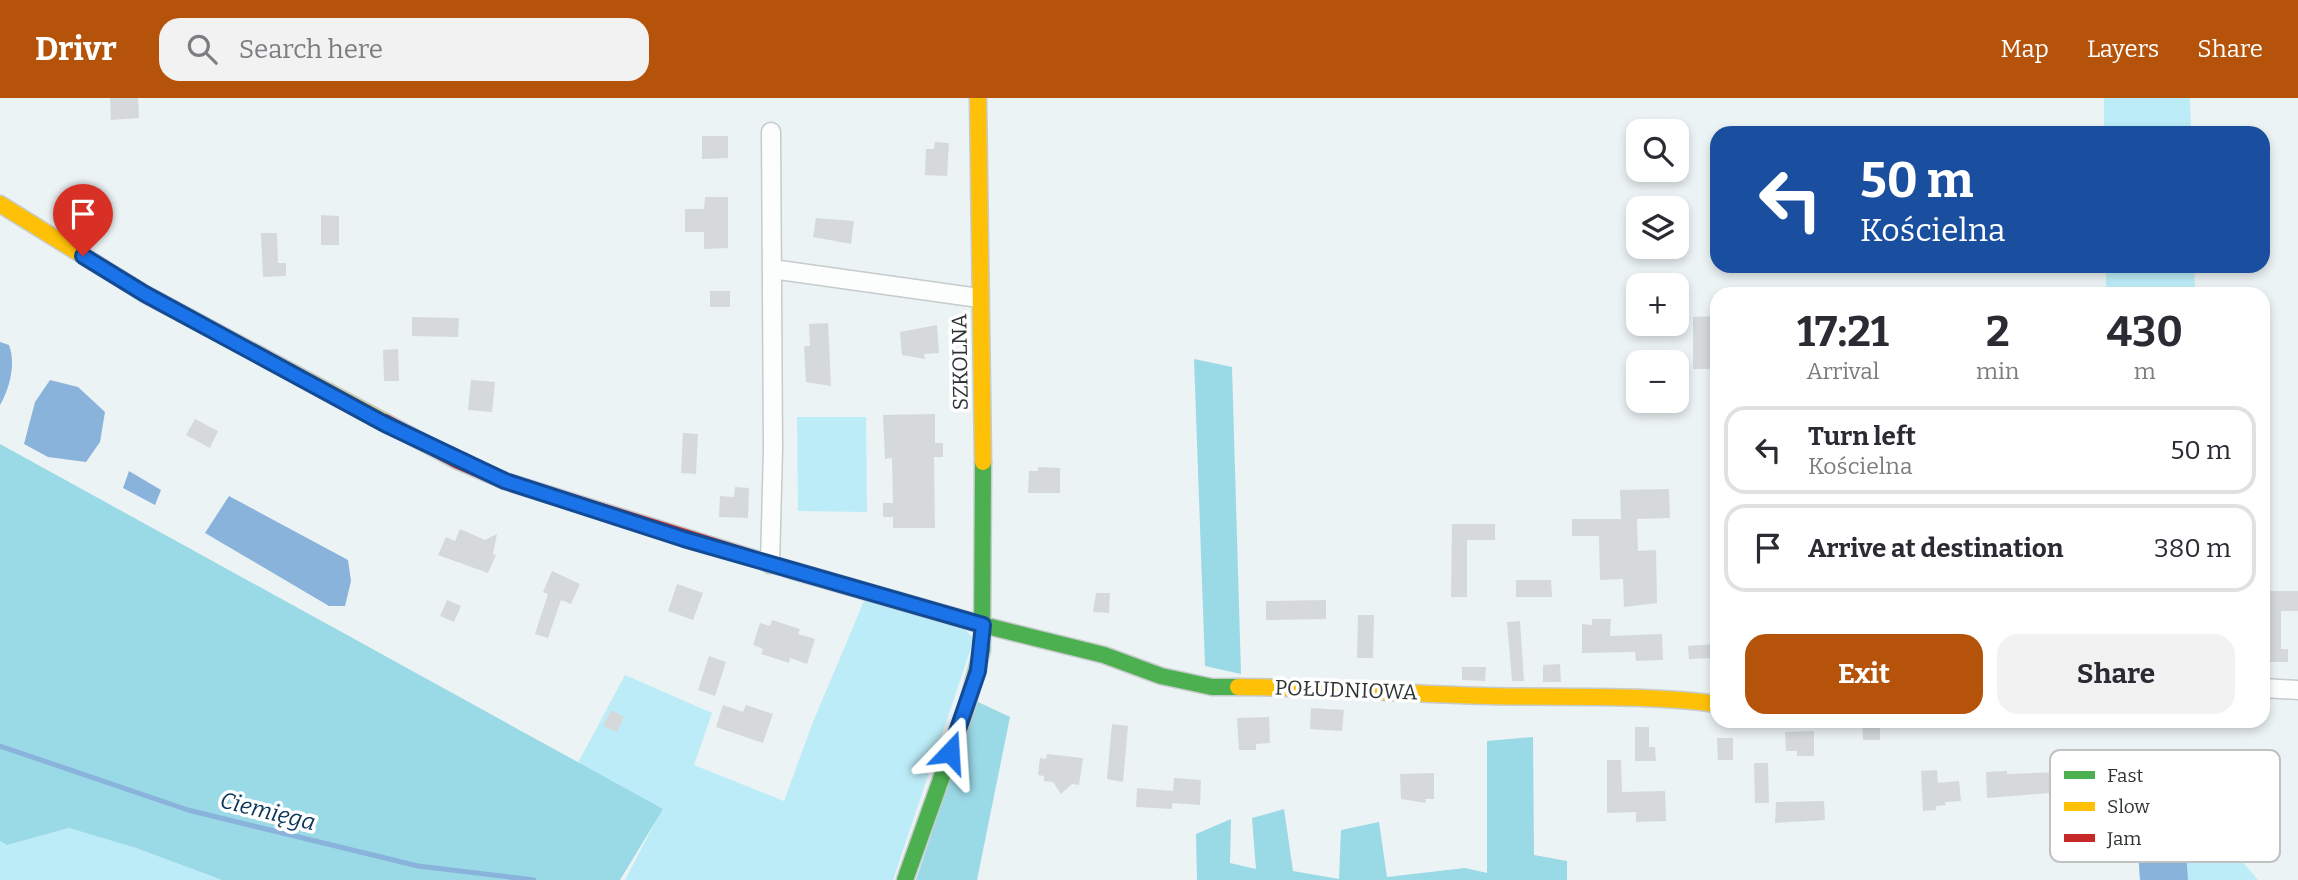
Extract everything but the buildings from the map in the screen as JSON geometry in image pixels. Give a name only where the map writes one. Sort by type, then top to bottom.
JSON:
[{"type":"street","name":"SZKOLNA","points":[[905,880],[978,671],[983,625],[978,98]]},
{"type":"street","points":[[770,564],[773,449],[771,132]]},
{"type":"street","name":"POŁUDNIOWA","points":[[0,204],[145,294],[458,461],[505,481],[770,564],[983,625],[1104,655],[1161,676],[1212,687],[1326,687],[1485,696],[1670,698],[1710,703]]},
{"type":"street","points":[[772,269],[979,298]]},
{"type":"street","points":[[2270,688],[2298,690]]},
{"type":"shaded area","points":[[2104,98],[2190,98],[2191,126],[2104,126]]},
{"type":"shaded area","points":[[2106,273],[2194,273],[2195,287],[2106,287]]},
{"type":"shaded area","points":[[0,342],[9,345],[12,367],[7,391],[0,405]]},
{"type":"shaded area","points":[[1194,359],[1232,367],[1241,674],[1205,666]]},
{"type":"shaded area","points":[[50,380],[78,387],[105,412],[100,442],[86,462],[48,457],[24,444],[35,402]]},
{"type":"shaded area","points":[[797,417],[866,417],[867,512],[798,511]]},
{"type":"shaded area","points":[[0,444],[663,809],[620,880],[222,880],[136,848],[69,828],[7,845],[0,841]]},
{"type":"shaded area","points":[[129,471],[161,490],[155,505],[123,488]]},
{"type":"shaded area","points":[[229,496],[348,560],[351,581],[345,606],[329,606],[205,533]]},
{"type":"shaded area","points":[[864,601],[962,626],[974,639],[893,880],[625,880],[662,809],[578,763],[625,675],[712,713],[694,765],[784,801],[813,722]]},
{"type":"shaded area","points":[[976,701],[1010,717],[977,880],[916,880]]},
{"type":"shaded area","points":[[1533,737],[1534,855],[1567,861],[1567,880],[1197,880],[1196,834],[1231,819],[1230,863],[1256,869],[1252,818],[1284,809],[1293,871],[1339,879],[1341,830],[1379,822],[1387,877],[1465,868],[1487,873],[1487,741]]},
{"type":"shaded area","points":[[69,828],[136,848],[222,880],[0,880],[0,841],[7,845]]},
{"type":"shaded area","points":[[2139,862],[2243,862],[2258,880],[2140,880]]},
{"type":"shaded area","points":[[2139,862],[2187,862],[2188,880],[2140,880]]},
{"type":"waterway","name":"Ciemięga","points":[[0,746],[188,810],[418,866],[534,880]]},
{"type":"traffic: fast","points":[[905,880],[966,709],[982,650],[983,462]]},
{"type":"traffic: fast","points":[[791,570],[983,625],[1104,655],[1161,676],[1212,687],[1238,687]]},
{"type":"traffic: slow","points":[[978,98],[983,462]]},
{"type":"traffic: slow","points":[[0,204],[145,294],[385,422]]},
{"type":"traffic: slow","points":[[1238,687],[1631,698],[1710,703]]},
{"type":"traffic: jam","points":[[385,422],[458,461],[505,481],[791,570]]},
{"type":"route","points":[[83,256],[145,294],[385,424],[458,461],[505,481],[684,539],[983,625],[978,671],[950,752]]}]
